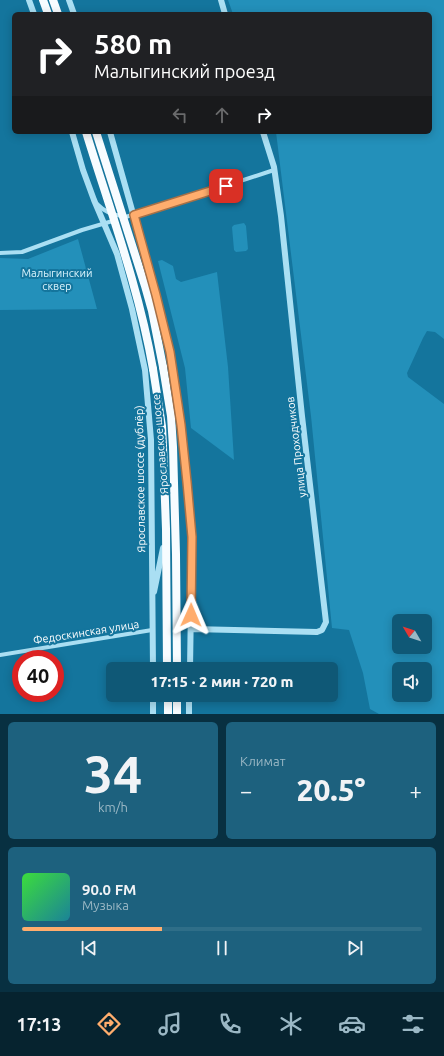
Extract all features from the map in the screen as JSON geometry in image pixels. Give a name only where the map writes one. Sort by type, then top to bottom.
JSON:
[{"type":"main road","points":[[43,0],[47,12]]},
{"type":"main road","points":[[53,0],[57,12]]},
{"type":"main road","name":"Ярославское шоссе","points":[[87,134],[136,290],[149,343],[162,426],[166,529],[167,662]]},
{"type":"main road","name":"Ярославское шоссе","points":[[97,134],[145,286],[155,326],[171,416],[174,454],[177,662]]},
{"type":"main road","points":[[168,702],[168,714]]},
{"type":"main road","points":[[177,702],[177,714]]},
{"type":"street","points":[[29,0],[33,12]]},
{"type":"street","points":[[69,0],[73,12]]},
{"type":"street","points":[[221,0],[224,12]]},
{"type":"street","name":"Ярославское шоссе (дублёр)","points":[[73,134],[83,170],[94,200],[117,254],[132,309],[144,370],[151,440],[153,662]]},
{"type":"street","points":[[110,134],[130,216],[143,246],[170,352],[181,425],[192,537],[190,662]]},
{"type":"street","name":"улица Проходчиков","points":[[191,629],[318,632],[322,630],[326,622],[281,216],[274,170],[264,134]]},
{"type":"street","points":[[0,253],[22,252],[104,223],[274,170]]},
{"type":"street","points":[[94,200],[103,210],[114,216],[130,216]]},
{"type":"street","points":[[117,254],[119,245],[122,240],[126,238],[131,237],[136,239],[143,246]]},
{"type":"street","points":[[152,600],[166,529]]},
{"type":"street","name":"Федоскинская улица","points":[[0,656],[152,630]]},
{"type":"street","points":[[153,702],[153,714]]},
{"type":"street","points":[[189,702],[189,714]]},
{"type":"green space","points":[[228,0],[444,0],[444,339],[435,332],[427,331],[407,373],[408,377],[444,404],[444,714],[379,714],[370,709],[363,673],[349,630],[332,628],[311,416],[276,134],[432,134],[432,12],[232,12]]},
{"type":"green space","points":[[244,223],[246,226],[248,249],[246,251],[236,252],[234,250],[232,227],[234,225]]},
{"type":"green space","name":"Малыгинский сквер","points":[[78,239],[97,309],[0,310],[0,258],[28,259]]},
{"type":"green space","points":[[162,260],[173,266],[176,279],[181,282],[217,272],[228,367],[234,460],[191,428],[185,368],[158,261]]},
{"type":"route","points":[[191,615],[192,537],[181,425],[170,352],[134,215],[226,186]]}]
